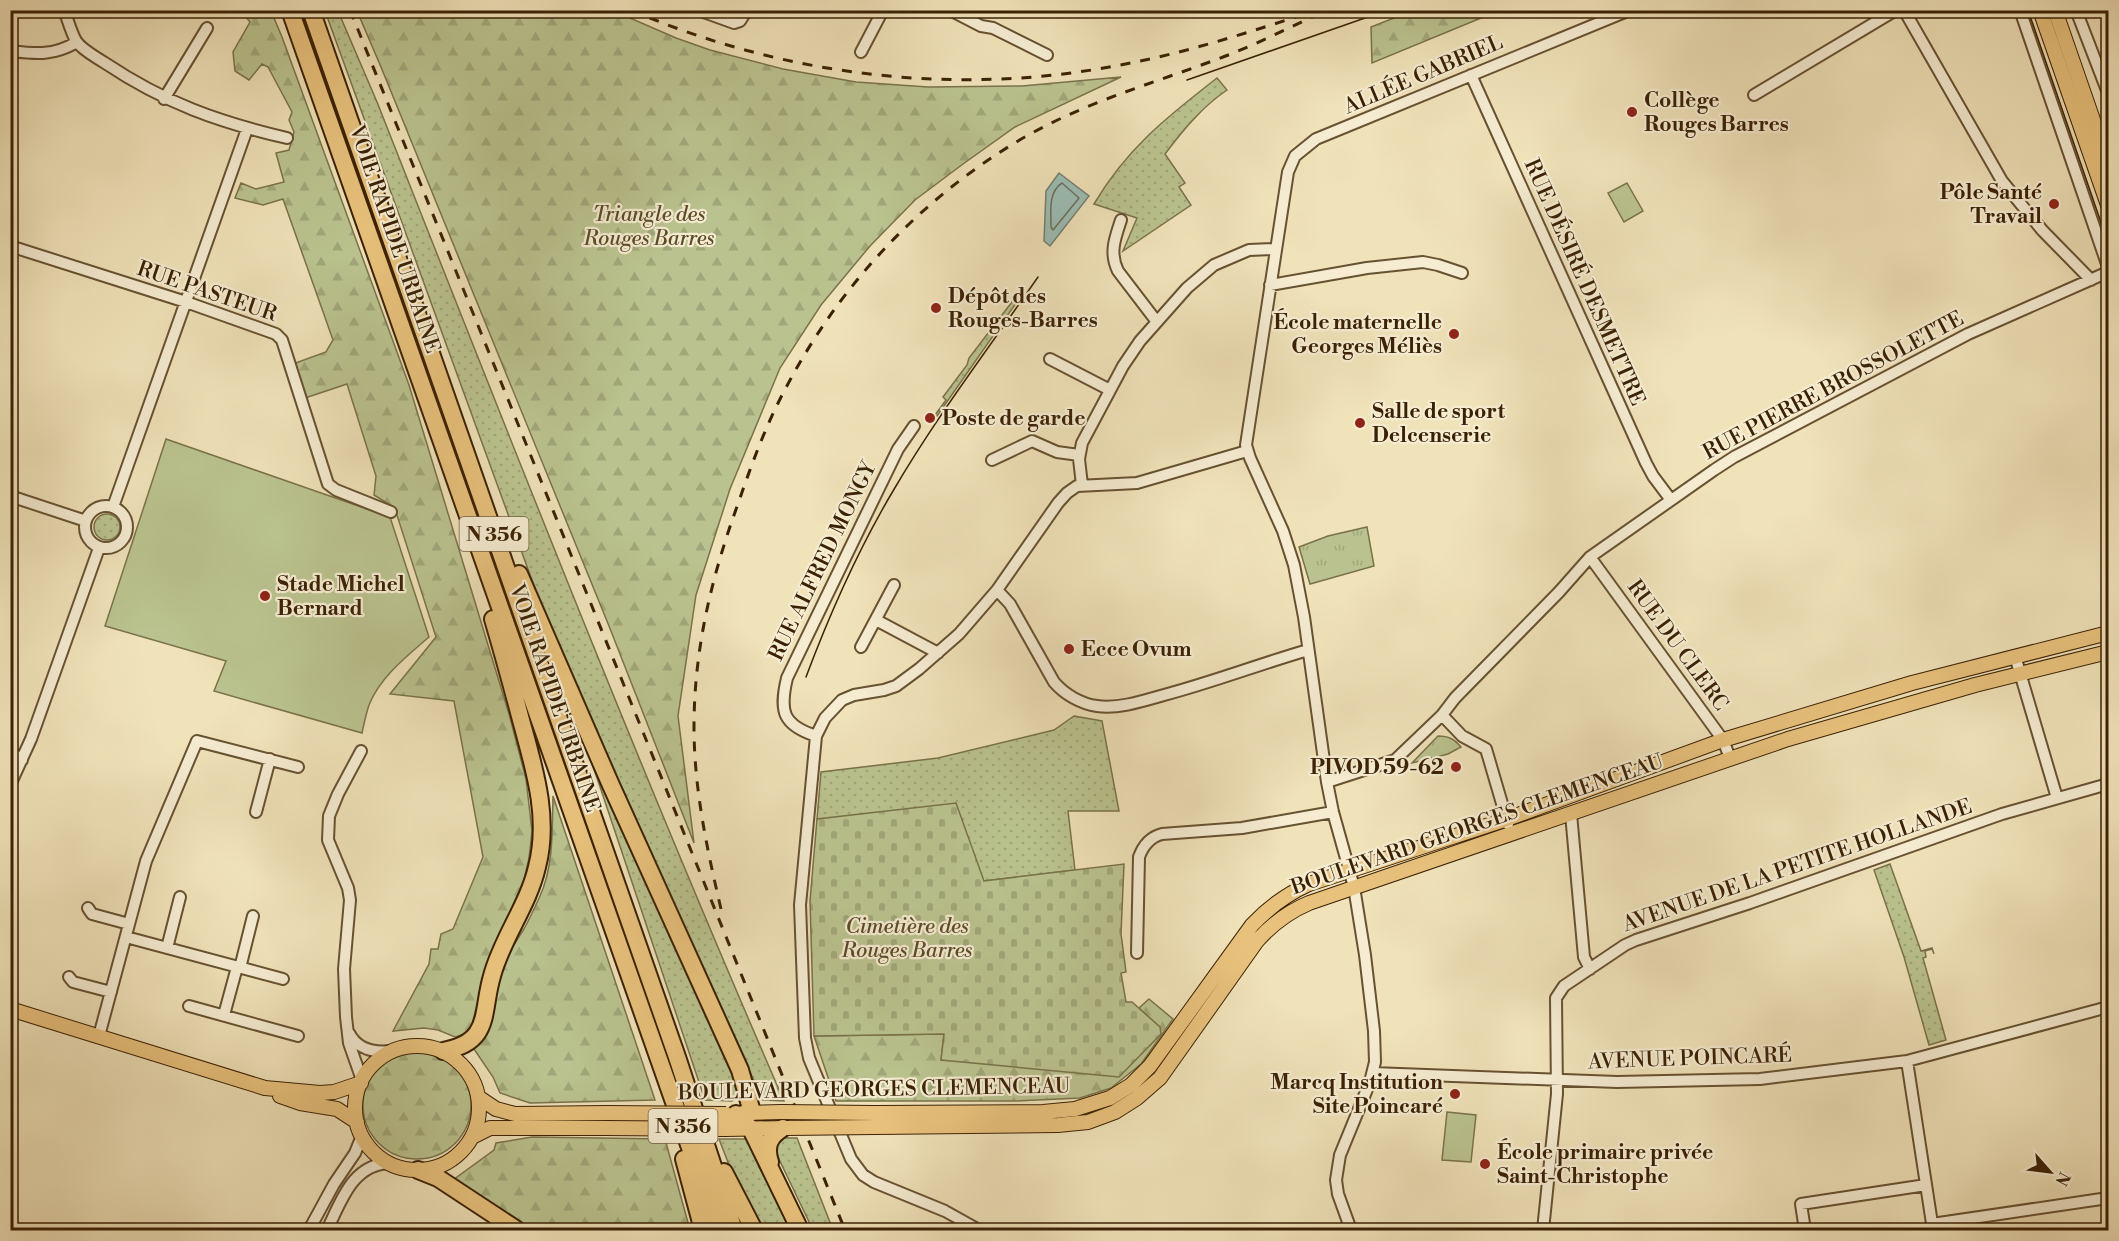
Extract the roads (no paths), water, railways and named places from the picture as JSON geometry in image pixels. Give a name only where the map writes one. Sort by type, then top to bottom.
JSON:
[{"type":"highway","name":"VOIE RAPIDE URBAINE","points":[[290,10],[719,1230]]},
{"type":"highway","name":"VOIE RAPIDE URBAINE","points":[[311,10],[677,1057],[734,1230]]},
{"type":"highway","points":[[443,1051],[473,1039],[481,1028],[497,960],[535,875],[542,824],[534,766],[444,448]]},
{"type":"highway","points":[[473,472],[503,533],[570,694],[745,1084],[743,1104],[736,1120]]},
{"type":"highway","points":[[645,1023],[650,1057],[676,1133],[703,1230]]},
{"type":"highway","points":[[677,1057],[721,1164],[754,1230]]},
{"type":"highway","points":[[701,1128],[736,1120]]},
{"type":"highway","points":[[736,1120],[774,1174]]},
{"type":"highway","points":[[783,1122],[773,1134],[767,1148],[774,1174],[800,1230]]},
{"type":"highway","points":[[418,1170],[438,1178],[517,1230]]},
{"type":"main road","points":[[2040,10],[2109,205]]},
{"type":"main road","points":[[2046,10],[2109,187]]},
{"type":"main road","points":[[2056,10],[2082,68],[2109,141]]},
{"type":"main road","points":[[2056,10],[2109,163]]},
{"type":"main road","name":"BOULEVARD GEORGES CLEMENCEAU","points":[[478,1097],[496,1109],[514,1114],[607,1113],[783,1122],[1059,1111],[1091,1105],[1110,1098],[1131,1085],[1150,1066],[1242,937],[1264,913],[1292,892],[1507,819],[1724,740],[1912,683],[2109,633]]},
{"type":"main road","name":"BOULEVARD GEORGES CLEMENCEAU","points":[[875,1120],[1058,1125],[1088,1122],[1115,1112],[1137,1098],[1160,1078],[1249,952],[1266,932],[1297,908],[1322,897],[1512,835],[1730,758],[1890,708],[2109,652]]},
{"type":"main road","points":[[10,1009],[265,1088],[296,1102],[340,1110],[357,1122]]},
{"type":"main road","points":[[420,1046],[443,1051],[458,1061],[475,1086],[478,1097],[478,1118],[472,1137],[460,1153],[433,1168],[418,1170],[390,1163],[374,1152],[362,1136],[357,1122],[356,1099],[361,1082],[376,1061],[391,1051],[402,1047],[420,1046]]},
{"type":"main road","points":[[265,1088],[326,1093],[361,1082]]},
{"type":"main road","name":"BOULEVARD GEORGES CLEMENCEAU","points":[[472,1137],[490,1128],[701,1128]]},
{"type":"street","points":[[64,10],[77,42],[109,66],[164,99],[247,129],[287,138]]},
{"type":"street","points":[[698,10],[734,23],[740,21],[747,10]]},
{"type":"street","points":[[861,52],[883,10]]},
{"type":"street","name":"ALLÉE GABRIEL","points":[[1275,249],[1292,160],[1316,139],[1630,10]]},
{"type":"street","points":[[1755,95],[1896,10]]},
{"type":"street","points":[[1904,10],[2002,181],[2042,230],[2091,279]]},
{"type":"street","points":[[2020,10],[2109,267]]},
{"type":"street","points":[[2076,10],[2089,48],[2100,68],[2109,93]]},
{"type":"street","points":[[951,11],[981,26],[993,28],[1047,55]]},
{"type":"street","points":[[164,99],[207,28]]},
{"type":"street","points":[[10,51],[47,54],[60,51],[77,42]]},
{"type":"street","name":"RUE DÉSIRÉ DESMETTRE","points":[[1471,75],[1642,454],[1653,476],[1671,500]]},
{"type":"street","points":[[114,507],[247,129]]},
{"type":"street","points":[[1121,220],[1113,246],[1114,262],[1118,271],[1157,322]]},
{"type":"street","name":"RUE PASTEUR","points":[[10,246],[186,302],[279,337],[328,484],[336,490],[391,512]]},
{"type":"street","points":[[1082,485],[1079,455],[1084,437],[1128,357],[1187,288],[1214,265],[1249,250],[1275,249],[1246,445],[1294,565],[1327,782],[1354,887],[1364,946],[1376,1062],[1337,1168],[1338,1194],[1351,1230]]},
{"type":"street","points":[[1270,285],[1367,268],[1423,262],[1462,273]]},
{"type":"street","name":"RUE PIERRE BROSSOLETTE","points":[[1327,782],[1395,760],[1442,715],[1455,698],[1590,557],[1734,457],[1968,334],[2109,272]]},
{"type":"street","points":[[1050,358],[1110,390]]},
{"type":"street","name":"RUE ALFRED MONGY","points":[[816,736],[797,729],[786,718],[784,699],[787,678],[898,449],[914,426]]},
{"type":"street","points":[[992,460],[1032,441],[1057,452],[1079,455]]},
{"type":"street","points":[[979,1230],[945,1211],[868,1178],[855,1165],[809,1058],[805,1038],[800,896],[816,736],[825,718],[842,700],[854,695],[896,686],[967,626],[997,590],[1062,497],[1071,489],[1082,485],[1137,483],[1247,451]]},
{"type":"street","points":[[10,496],[86,521]]},
{"type":"street","points":[[114,507],[126,518],[128,526],[126,534],[116,547],[99,548],[87,537],[86,521],[90,513],[97,508],[114,507]]},
{"type":"street","points":[[10,785],[22,760],[99,548]]},
{"type":"street","name":"RUE DU CLERC","points":[[1590,557],[1724,740],[1730,758]]},
{"type":"street","points":[[861,647],[894,585]]},
{"type":"street","points":[[997,590],[1010,604],[1054,682],[1064,692],[1091,705],[1138,702],[1199,686],[1308,650]]},
{"type":"street","points":[[876,620],[938,652]]},
{"type":"street","points":[[2015,656],[2057,798]]},
{"type":"street","points":[[1442,715],[1462,736],[1486,749],[1512,835]]},
{"type":"street","points":[[99,1036],[149,854],[197,741],[298,766]]},
{"type":"street","points":[[361,750],[329,816],[328,840],[348,888],[350,900],[344,969],[347,1030],[361,1082]]},
{"type":"street","points":[[10,751],[22,760]]},
{"type":"street","points":[[256,812],[270,759]]},
{"type":"street","name":"AVENUE DE LA PETITE HOLLANDE","points":[[1557,1079],[1556,998],[1561,989],[1625,945],[1992,817],[2109,784]]},
{"type":"street","points":[[1137,953],[1139,857],[1143,847],[1154,837],[1162,834],[1222,831],[1274,824],[1333,812]]},
{"type":"street","points":[[1571,814],[1584,957],[1590,969]]},
{"type":"street","points":[[167,948],[180,897]]},
{"type":"street","points":[[88,908],[92,914],[129,924]]},
{"type":"street","points":[[224,1015],[253,916]]},
{"type":"street","points":[[126,937],[283,979]]},
{"type":"street","points":[[69,977],[73,982],[111,992]]},
{"type":"street","points":[[189,1006],[298,1035]]},
{"type":"street","name":"AVENUE POINCARÉ","points":[[1373,1073],[1617,1082],[1753,1080],[1907,1061],[2109,1007]]},
{"type":"street","points":[[347,1030],[352,1039],[362,1047],[391,1051]]},
{"type":"street","points":[[1907,1061],[1933,1227],[2109,1198]]},
{"type":"street","points":[[1544,1230],[1557,1079]]},
{"type":"street","points":[[309,1230],[334,1184],[355,1153],[362,1136]]},
{"type":"street","points":[[327,1230],[355,1179],[370,1168],[390,1163]]},
{"type":"street","points":[[1805,1230],[1800,1204],[1926,1185]]},
{"type":"water","points":[[1059,173],[1089,196],[1050,246],[1044,241],[1046,191]]},
{"type":"tram line","points":[[1187,80],[1388,10]]},
{"type":"tram line","points":[[2028,10],[2108,243]]},
{"type":"tram line","points":[[806,677],[845,582],[893,491],[945,409],[1038,277]]},
{"type":"railway","points":[[350,10],[845,1230]]},
{"type":"railway","points":[[631,10],[689,33],[749,51],[810,65],[871,74],[934,79],[996,79],[1058,75],[1120,65],[1188,50],[1299,16]]},
{"type":"railway","points":[[721,909],[702,819],[696,773],[695,698],[701,640],[713,584],[729,529],[761,440],[789,382],[810,346],[859,278],[887,246],[949,189],[982,164],[1018,141],[1066,116],[1229,55],[1327,10]]},
{"type":"place","name":"Collège Rouges Barres","points":[[1632,112]]},
{"type":"place","name":"Pôle Santé Travail","points":[[2054,204]]},
{"type":"place","name":"Dépôt des Rouges-Barres","points":[[936,308]]},
{"type":"place","name":"École maternelle Georges Méliès","points":[[1454,334]]},
{"type":"place","name":"Poste de garde","points":[[930,418]]},
{"type":"place","name":"Salle de sport Delcenserie","points":[[1360,423]]},
{"type":"place","name":"Stade Michel Bernard","points":[[265,596]]},
{"type":"place","name":"Ecce Ovum","points":[[1069,649]]},
{"type":"place","name":"PIVOD 59-62","points":[[1456,767]]},
{"type":"place","name":"Marcq Institution Site Poincaré","points":[[1455,1094]]},
{"type":"place","name":"École primaire privée Saint-Christophe","points":[[1485,1164]]},
{"type":"park label","name":"Triangle des Rouges Barres","points":[[649,226]]},
{"type":"park label","name":"Cimetière des Rouges Barres","points":[[907,938]]}]
